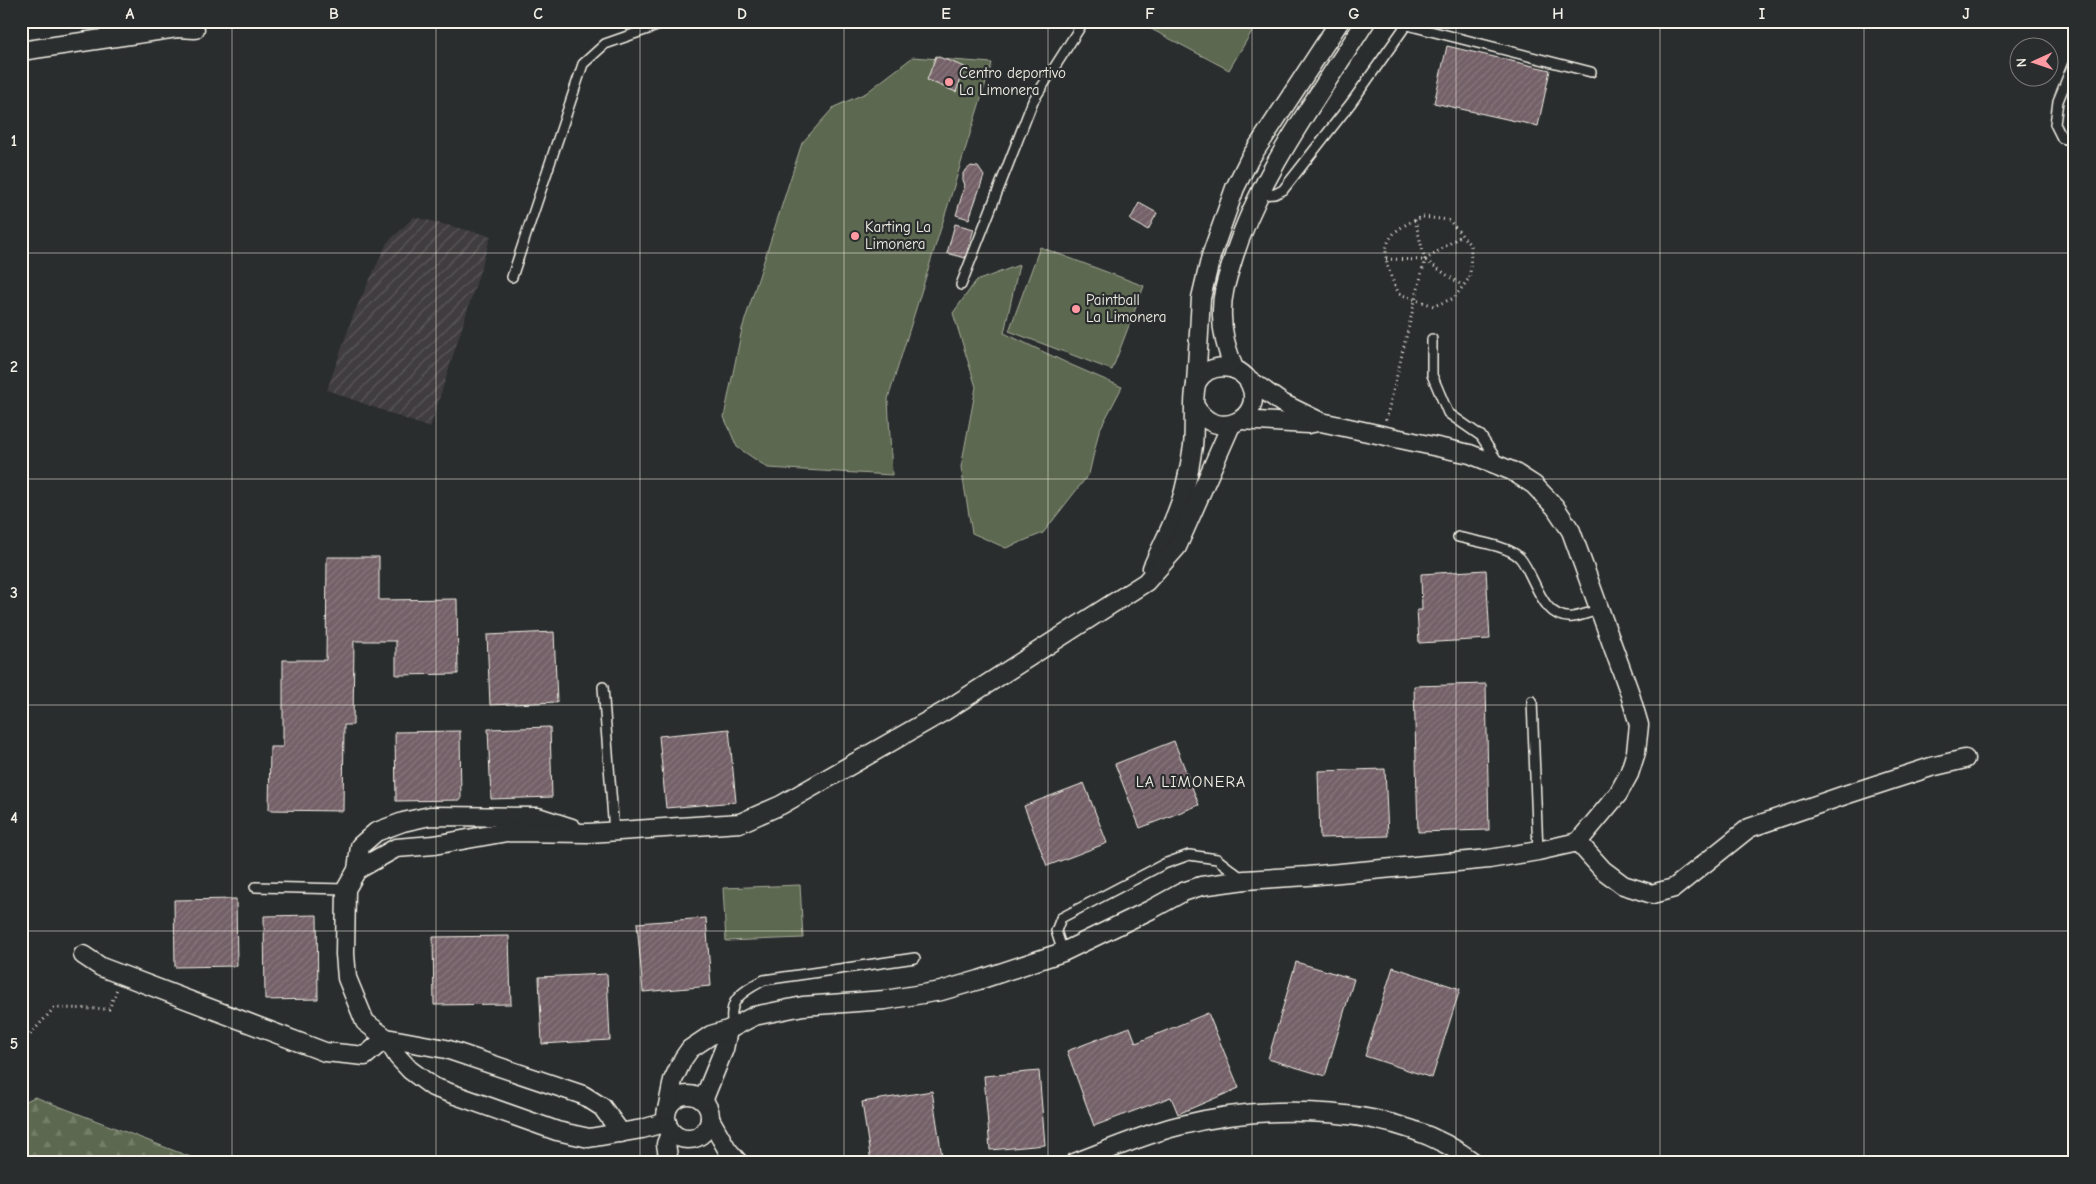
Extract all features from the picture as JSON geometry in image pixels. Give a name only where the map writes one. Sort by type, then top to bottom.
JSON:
[{"type":"street","points":[[1146,582],[1184,492],[1193,445],[1194,395],[1201,298],[1211,256],[1235,188],[1250,160],[1340,21]]},
{"type":"street","points":[[357,870],[396,848],[434,845],[506,832],[589,834],[740,823],[764,813],[944,711],[1146,582],[1178,547],[1236,422],[1252,403],[1250,384],[1239,372],[1225,346],[1222,327],[1224,292],[1240,239],[1259,195],[1366,21]]},
{"type":"street","points":[[21,50],[176,25],[195,29]]},
{"type":"street","points":[[669,1163],[666,1144],[673,1080],[683,1059],[690,1049],[711,1035],[754,1016],[803,1006],[885,1000],[941,990],[979,980],[1063,952],[1183,892],[1202,886],[1245,880],[1489,859],[1578,842],[1618,794],[1636,752],[1639,725],[1629,691],[1571,531],[1555,507],[1534,485],[1499,465],[1470,454],[1321,422],[1282,403],[1239,372],[1217,368],[1201,376],[1196,384]]},
{"type":"street","points":[[1195,406],[1206,420],[1222,426],[1236,422],[1308,424],[1321,422]]},
{"type":"street","points":[[1578,842],[1603,870],[1623,885],[1652,894],[1674,888],[1749,828],[1866,788],[1965,759]]},
{"type":"street","points":[[589,834],[538,816],[430,816],[403,822],[376,832],[360,846],[357,870],[346,889],[345,954],[347,978],[365,1022],[386,1038],[398,1057],[410,1070],[433,1087],[557,1131],[589,1138],[620,1133],[668,1121]]},
{"type":"street","points":[[83,955],[101,967],[124,974],[325,1052],[365,1056],[386,1038]]},
{"type":"street","points":[[703,1101],[730,1028]]},
{"type":"street","points":[[386,1038],[446,1049],[583,1095],[602,1107],[620,1133]]},
{"type":"street","points":[[668,1121],[676,1099],[683,1096],[696,1097],[703,1101],[707,1106],[710,1119],[727,1149],[739,1163]]},
{"type":"street","points":[[1074,1163],[1132,1140],[1178,1126],[1244,1114],[1281,1112],[1369,1117],[1410,1128],[1443,1143],[1475,1163]]},
{"type":"street","points":[[668,1121],[681,1138],[694,1138],[705,1131],[710,1119]]},
{"type":"lane","points":[[512,277],[583,64],[605,44],[671,21]]},
{"type":"lane","points":[[961,286],[1033,101],[1084,21]]},
{"type":"lane","points":[[1259,195],[1275,194],[1283,190],[1351,103],[1408,23],[1591,72]]},
{"type":"lane","points":[[2075,59],[2058,101],[2055,124],[2062,138],[2075,142]]},
{"type":"lane","points":[[1432,339],[1432,375],[1448,413],[1481,436],[1499,465]]},
{"type":"lane","points":[[1458,537],[1506,549],[1519,557],[1548,608],[1556,615],[1572,617],[1599,610]]},
{"type":"lane","points":[[603,688],[614,832]]},
{"type":"lane","points":[[1532,701],[1538,851]]},
{"type":"lane","points":[[1063,952],[1056,931],[1061,918],[1164,864],[1189,855],[1217,858],[1245,880]]},
{"type":"lane","points":[[255,887],[346,889]]},
{"type":"lane","points":[[730,1028],[730,1014],[734,1003],[743,991],[764,980],[915,958]]},
{"type":"path","points":[[1423,217],[1449,220],[1462,235],[1471,246],[1470,277],[1454,298],[1434,306],[1399,294],[1388,272],[1385,250],[1391,238],[1407,223],[1423,217]]},
{"type":"path","points":[[1383,435],[1425,260],[1415,220]]},
{"type":"path","points":[[1425,260],[1462,235]]},
{"type":"path","points":[[1386,259],[1425,260],[1463,286]]},
{"type":"path","points":[[21,1035],[29,1036],[54,1008],[109,1009],[124,974]]},
{"type":"shaded area","points":[[414,217],[491,236],[430,428],[327,390],[354,313],[387,243]]},
{"type":"green space","points":[[1136,21],[1258,21],[1229,70]]},
{"type":"green space","name":"Karting La Limonera","points":[[913,57],[992,63],[888,399],[892,475],[768,468],[737,447],[724,417],[742,329],[802,143],[834,107],[866,93]]},
{"type":"green space","name":"Paintball La Limonera","points":[[1040,247],[1144,286],[1112,370],[1009,331]]},
{"type":"green space","points":[[1019,265],[1004,333],[1122,387],[1099,431],[1089,474],[1043,533],[1006,548],[972,533],[961,467],[976,387],[953,313],[976,281]]},
{"type":"green space","points":[[800,885],[803,938],[726,941],[723,888]]},
{"type":"green space","points":[[35,1097],[206,1163],[21,1163],[21,1103]]},
{"type":"building","points":[[1447,46],[1550,70],[1538,126],[1434,103]]},
{"type":"building","points":[[936,56],[965,67],[956,92],[927,80]]},
{"type":"building","points":[[971,166],[978,167],[984,176],[969,219],[956,215],[965,185],[963,173]]},
{"type":"building","points":[[1139,203],[1157,213],[1148,230],[1130,220]]},
{"type":"building","points":[[955,224],[974,229],[965,258],[947,253]]},
{"type":"building","points":[[327,557],[379,557],[379,600],[457,599],[458,674],[396,675],[396,641],[354,641],[353,725],[344,725],[343,811],[269,810],[270,747],[283,747],[283,660],[326,660]]},
{"type":"building","points":[[1486,570],[1490,639],[1419,643],[1417,610],[1422,610],[1421,574]]},
{"type":"building","points":[[554,632],[557,702],[490,705],[487,635]]},
{"type":"building","points":[[1486,684],[1489,830],[1418,832],[1414,686]]},
{"type":"building","points":[[550,727],[552,797],[491,799],[488,729]]},
{"type":"building","points":[[729,729],[736,802],[666,808],[659,736]]},
{"type":"building","points":[[460,731],[461,800],[396,801],[395,732]]},
{"type":"building","points":[[1174,741],[1199,805],[1140,828],[1115,764]]},
{"type":"building","points":[[1385,769],[1388,836],[1320,838],[1318,771]]},
{"type":"building","points":[[1084,783],[1107,843],[1047,866],[1024,806]]},
{"type":"building","points":[[236,899],[237,966],[175,967],[174,900]]},
{"type":"building","points":[[317,915],[318,999],[265,1000],[264,916]]},
{"type":"building","points":[[706,918],[711,986],[643,992],[637,923]]},
{"type":"building","points":[[509,936],[511,1004],[434,1005],[433,937]]},
{"type":"building","points":[[1296,962],[1354,979],[1325,1076],[1268,1059]]},
{"type":"building","points":[[1393,967],[1460,989],[1432,1078],[1365,1056]]},
{"type":"building","points":[[607,974],[610,1040],[542,1044],[539,977]]},
{"type":"building","points":[[1208,1013],[1239,1088],[1178,1114],[1171,1097],[1094,1126],[1067,1051],[1130,1027],[1136,1043]]},
{"type":"building","points":[[1039,1071],[1045,1145],[990,1150],[984,1076]]},
{"type":"building","points":[[932,1091],[943,1163],[871,1163],[862,1102]]},
{"type":"place","name":"Centro deportivo La Limonera","points":[[949,82]]},
{"type":"place","name":"Karting La Limonera","points":[[855,236]]},
{"type":"place","name":"Paintball La Limonera","points":[[1076,309]]},
{"type":"district","name":"LA LIMONERA","points":[[1191,782]]}]
